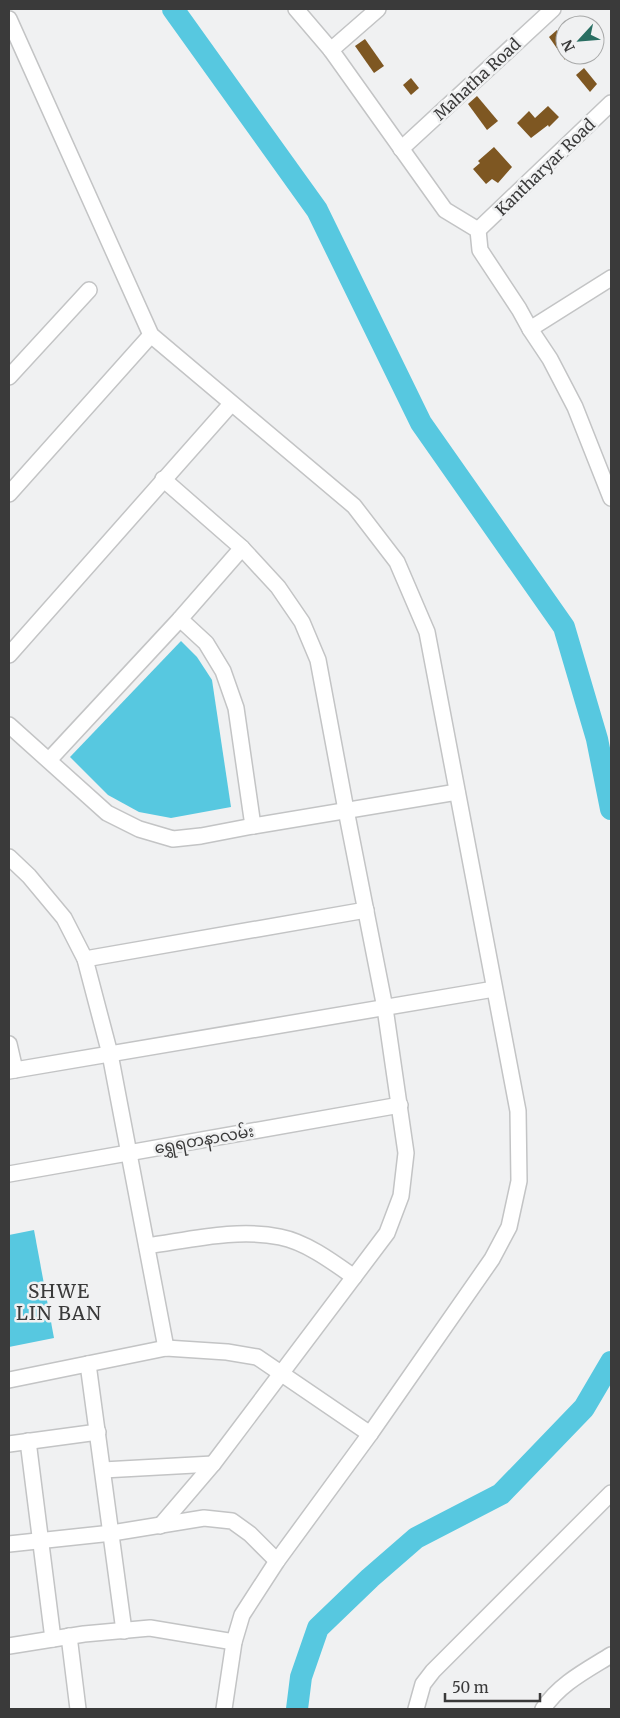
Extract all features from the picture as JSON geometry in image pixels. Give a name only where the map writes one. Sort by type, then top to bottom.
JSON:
[{"type":"street","points":[[296,9],[332,50],[445,210],[478,230],[480,250],[550,359],[575,407],[611,498]]},
{"type":"street","points":[[332,50],[378,9]]},
{"type":"street","name":"Mahatha Road","points":[[401,149],[553,9]]},
{"type":"street","points":[[9,19],[151,334],[231,404],[354,506],[397,562],[427,632],[518,1111],[518,1181],[509,1227],[492,1259],[370,1434],[277,1561],[242,1615],[234,1642],[224,1709]]},
{"type":"street","name":"Kantharyar Road","points":[[478,230],[611,103]]},
{"type":"street","points":[[530,329],[611,278]]},
{"type":"street","points":[[9,378],[89,290]]},
{"type":"street","points":[[9,494],[151,334]]},
{"type":"street","points":[[9,655],[231,404]]},
{"type":"street","points":[[160,1526],[213,1464],[387,1233],[401,1196],[406,1153],[385,1008],[318,660],[302,622],[278,587],[242,548],[163,479]]},
{"type":"street","points":[[49,760],[242,548]]},
{"type":"street","points":[[180,618],[206,644],[223,671],[236,708],[253,826]]},
{"type":"street","points":[[9,725],[107,813],[139,830],[173,840],[457,792]]},
{"type":"street","points":[[9,857],[29,876],[64,918],[85,959],[110,1054],[166,1348]]},
{"type":"street","points":[[85,959],[366,910]]},
{"type":"street","points":[[9,1044],[12,1070],[494,989]]},
{"type":"street","name":"ရွှေရတနာလမ်း","points":[[9,1174],[400,1105]]},
{"type":"street","points":[[147,1246],[245,1233],[282,1237],[319,1252],[354,1277]]},
{"type":"street","points":[[9,1380],[166,1348],[227,1352],[257,1357],[280,1375],[370,1434]]},
{"type":"street","points":[[88,1364],[124,1630]]},
{"type":"street","points":[[9,1444],[98,1432]]},
{"type":"street","points":[[28,1441],[53,1639]]},
{"type":"street","points":[[103,1470],[213,1464]]},
{"type":"street","points":[[416,1709],[423,1684],[433,1670],[611,1493]]},
{"type":"street","points":[[9,1544],[112,1533],[204,1518],[232,1521],[250,1534],[277,1561]]},
{"type":"street","points":[[9,1646],[69,1636],[150,1628],[234,1642]]},
{"type":"street","points":[[69,1636],[78,1709]]},
{"type":"street","points":[[543,1709],[550,1697],[611,1655]]},
{"type":"water","points":[[181,641],[197,657],[212,680],[231,807],[171,818],[139,812],[108,795],[70,757]]},
{"type":"water","points":[[34,1230],[54,1338],[9,1347],[9,1235]]},
{"type":"building","points":[[555,32],[555,46],[549,37]]},
{"type":"building","points":[[365,39],[384,66],[374,73],[355,46]]},
{"type":"building","points":[[584,68],[597,84],[590,92],[576,75]]},
{"type":"building","points":[[411,78],[419,88],[411,95],[403,85]]},
{"type":"building","points":[[477,96],[498,121],[487,130],[468,104]]},
{"type":"building","points":[[548,106],[559,117],[549,127],[548,125],[531,138],[517,123],[529,111],[535,118]]},
{"type":"building","points":[[494,147],[512,167],[498,183],[492,179],[486,184],[473,169],[480,163],[478,161]]},
{"type":"waterway","points":[[173,9],[317,210],[421,423],[564,627],[597,739],[611,809]]},
{"type":"waterway","points":[[297,1709],[301,1677],[318,1628],[370,1578],[416,1538],[501,1494],[584,1408],[611,1362]]},
{"type":"district","name":"SHWE LIN BAN","points":[[59,1302]]}]
